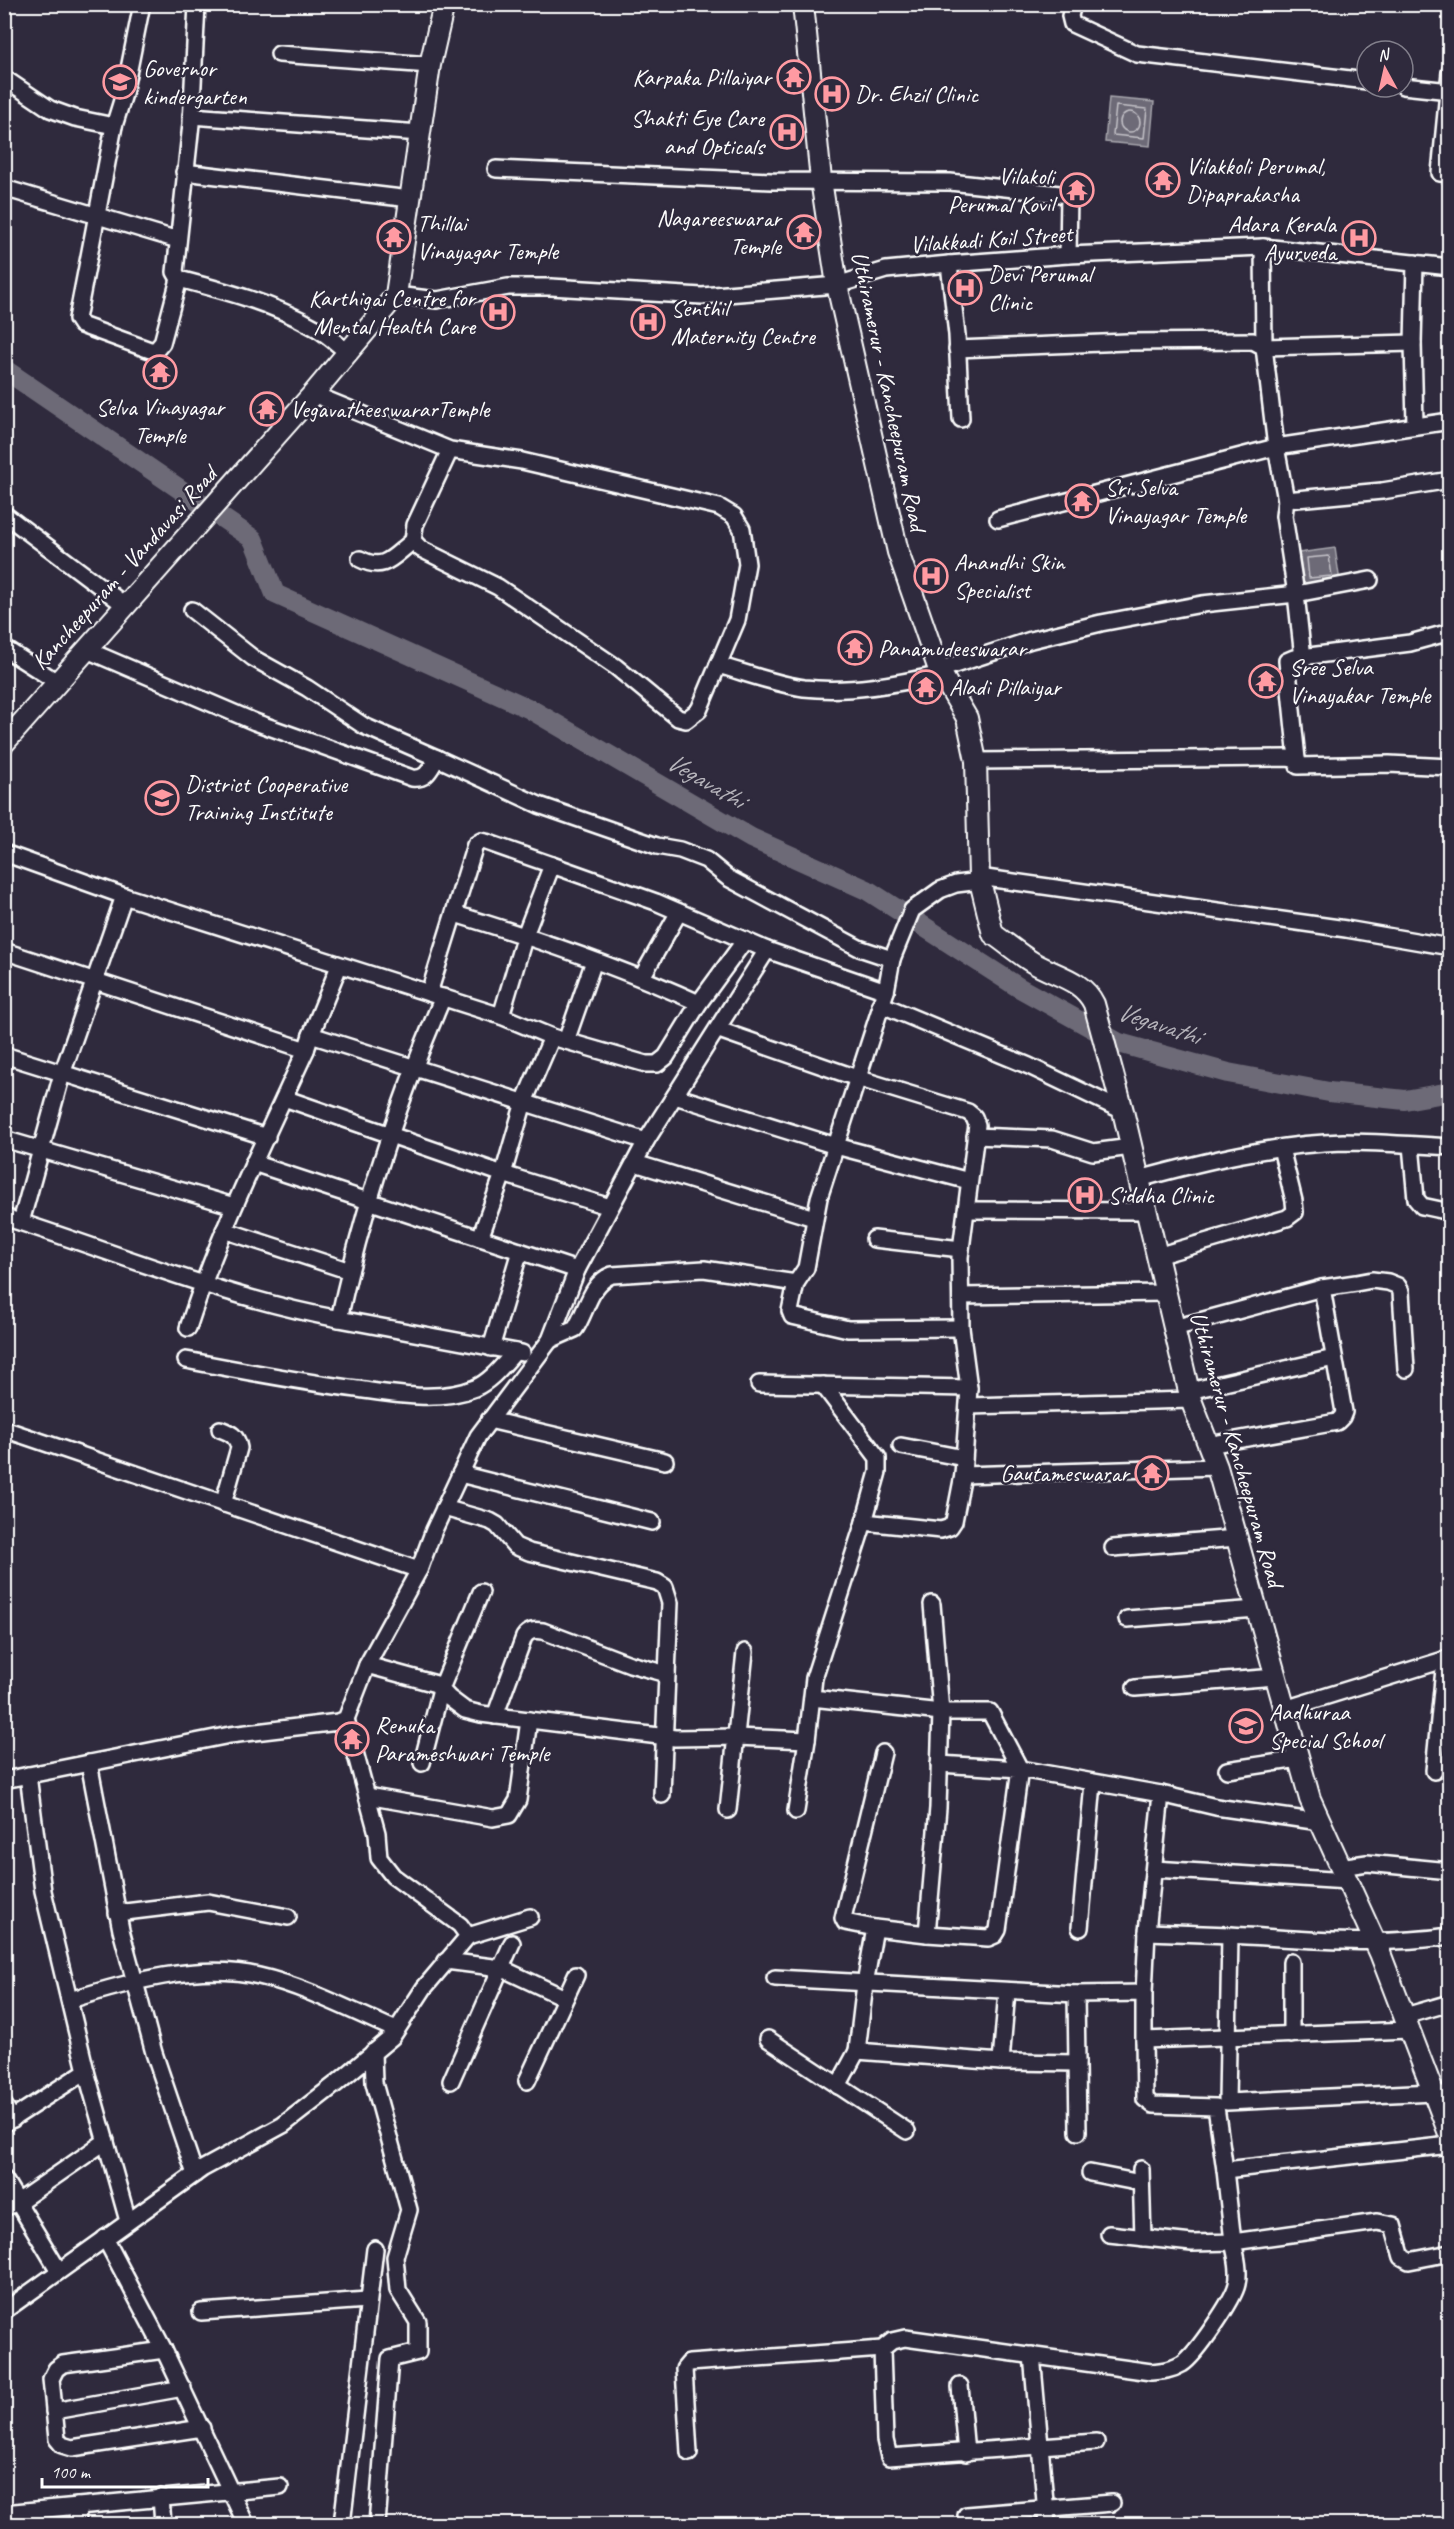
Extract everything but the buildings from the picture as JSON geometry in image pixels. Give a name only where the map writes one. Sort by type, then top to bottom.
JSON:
[{"type":"main road","points":[[396,295],[430,65],[444,4]]},
{"type":"main road","name":"Uthiramerur - Kancheepuram Road","points":[[803,4],[821,180],[837,285],[898,552],[940,672],[967,718],[976,761],[979,879],[993,934],[1033,963],[1080,985],[1089,993],[1094,1004],[1123,1111],[1190,1396],[1216,1467],[1238,1538],[1310,1799],[1375,1943],[1441,2099],[1449,2136]]},
{"type":"main road","name":"Kancheepuram - Vandavasi Road","points":[[4,743],[313,394],[396,295]]},
{"type":"street","points":[[141,4],[124,94],[114,126],[98,217],[77,307],[77,319],[81,325],[150,350],[156,350],[162,343],[179,279],[175,272],[191,116],[197,4]]},
{"type":"street","points":[[1073,4],[1070,16],[1072,24],[1137,54],[1355,80]]},
{"type":"street","points":[[279,54],[430,65]]},
{"type":"street","points":[[1449,72],[1440,173],[1449,174]]},
{"type":"street","points":[[4,78],[50,109],[75,118],[114,126]]},
{"type":"street","points":[[1415,87],[1448,91]]},
{"type":"street","points":[[191,116],[420,133]]},
{"type":"street","points":[[496,169],[772,181],[950,182],[1069,195],[1068,255]]},
{"type":"street","points":[[184,172],[410,199]]},
{"type":"street","points":[[4,189],[178,240]]},
{"type":"street","points":[[1263,247],[1264,347],[1276,447],[1286,500],[1284,516],[1303,658]]},
{"type":"street","name":"Vilakkadi Koil Street","points":[[396,295],[437,300],[508,287],[551,286],[702,296],[837,285],[885,270],[949,264],[1068,255],[1263,247],[1449,267]]},
{"type":"street","points":[[1415,263],[1413,342],[1415,424]]},
{"type":"street","points":[[949,264],[957,335],[961,419]]},
{"type":"street","points":[[179,279],[238,295],[285,312],[316,328],[347,352]]},
{"type":"street","points":[[957,349],[1127,342],[1253,341],[1264,347],[1413,342]]},
{"type":"street","points":[[313,394],[450,450],[522,461],[719,507],[734,516],[742,529],[747,564],[737,620],[699,710],[686,720],[678,718],[616,667],[498,587],[421,549],[413,541]]},
{"type":"street","points":[[998,519],[1276,447],[1415,424],[1449,421]]},
{"type":"street","points":[[360,559],[373,566],[383,564],[413,541],[415,525],[450,450]]},
{"type":"street","points":[[1286,500],[1449,480]]},
{"type":"street","points":[[4,514],[126,606]]},
{"type":"street","points":[[718,665],[803,687],[839,689],[910,681],[1031,640],[1101,623],[1202,604],[1296,594],[1370,580]]},
{"type":"street","points":[[192,610],[253,658],[307,688],[364,726],[539,805],[657,846],[680,850],[706,860],[728,878],[859,948],[895,955]]},
{"type":"street","points":[[1449,632],[1410,644],[1287,661],[1298,766],[1389,764],[1449,767]]},
{"type":"street","points":[[4,648],[57,682]]},
{"type":"street","points":[[87,650],[255,722],[412,778],[420,779],[428,774],[437,758]]},
{"type":"street","points":[[976,761],[1298,759]]},
{"type":"street","points":[[339,1319],[368,1201],[436,995],[455,914],[476,845],[481,841],[656,902],[883,997],[1123,1111]]},
{"type":"street","points":[[4,853],[124,896],[501,1016],[559,1039],[645,1064],[657,1064],[666,1058],[699,1003],[745,940]]},
{"type":"street","points":[[501,1016],[525,935],[552,865]]},
{"type":"street","points":[[962,1328],[848,1329],[792,1316],[790,1311],[796,1283],[806,1268],[814,1218],[895,955],[912,910],[940,890],[979,879],[1346,929],[1449,947]]},
{"type":"street","points":[[21,1222],[62,1074],[124,896]]},
{"type":"street","points":[[642,977],[679,912]]},
{"type":"street","points":[[455,914],[525,935],[642,977],[699,1003]]},
{"type":"street","points":[[468,1936],[460,1925],[393,1876],[380,1858],[377,1833],[346,1719],[367,1665],[419,1570],[478,1436],[550,1340],[577,1270],[646,1141],[767,950]]},
{"type":"street","points":[[4,951],[93,982],[308,1042],[413,1068],[646,1141]]},
{"type":"street","points":[[480,1238],[503,1174],[524,1102],[559,1039],[594,961]]},
{"type":"street","points":[[188,1328],[202,1283],[234,1206],[267,1137],[339,966]]},
{"type":"street","points":[[718,1030],[857,1078],[968,1112],[974,1117],[977,1125],[961,1249],[962,1328],[969,1388],[963,1475],[954,1521],[950,1527],[941,1530],[864,1522]]},
{"type":"street","points":[[4,1054],[267,1137]]},
{"type":"street","points":[[675,1096],[836,1146],[969,1181]]},
{"type":"street","points":[[284,1098],[503,1174],[610,1207]]},
{"type":"street","points":[[975,1136],[1052,1138],[1093,1152],[1131,1146]]},
{"type":"street","points":[[4,1139],[234,1206]]},
{"type":"street","points":[[1139,1179],[1187,1166],[1281,1148],[1343,1142],[1449,1147]]},
{"type":"street","points":[[1411,1145],[1416,1199],[1422,1206],[1449,1212]]},
{"type":"street","points":[[1157,1256],[1287,1218],[1295,1212],[1281,1148]]},
{"type":"street","points":[[253,1163],[577,1270]]},
{"type":"street","points":[[635,1163],[814,1218]]},
{"type":"street","points":[[966,1210],[1146,1211]]},
{"type":"street","points":[[4,1217],[202,1283],[315,1315],[537,1356]]},
{"type":"street","points":[[224,1230],[350,1271]]},
{"type":"street","points":[[874,1239],[961,1249]]},
{"type":"street","points":[[491,1348],[520,1251]]},
{"type":"street","points":[[550,1340],[575,1329],[595,1287],[612,1275],[704,1269],[796,1283]]},
{"type":"street","points":[[1174,1328],[1322,1288],[1372,1280],[1398,1286],[1401,1292],[1406,1369]]},
{"type":"street","points":[[1208,1445],[1337,1422],[1344,1412],[1322,1288]]},
{"type":"street","points":[[961,1296],[1166,1293]]},
{"type":"street","points":[[186,1360],[299,1382],[424,1396],[450,1394],[474,1388],[488,1381],[515,1352]]},
{"type":"street","points":[[968,1406],[1190,1396],[1334,1358]]},
{"type":"street","points":[[759,1384],[969,1388]]},
{"type":"street","points":[[796,1811],[814,1678],[878,1472],[878,1458],[823,1385]]},
{"type":"street","points":[[489,1420],[665,1461]]},
{"type":"street","points":[[4,1429],[419,1570]]},
{"type":"street","points":[[220,1430],[229,1432],[238,1440],[239,1448],[223,1504]]},
{"type":"street","points":[[901,1446],[964,1458]]},
{"type":"street","points":[[963,1475],[1216,1467]]},
{"type":"street","points":[[460,1474],[652,1521]]},
{"type":"street","points":[[444,1509],[490,1521],[497,1525],[515,1546],[529,1552],[657,1582],[665,1587],[670,1603],[662,1795]]},
{"type":"street","points":[[1113,1548],[1238,1538]]},
{"type":"street","points":[[422,1763],[441,1689],[481,1592]]},
{"type":"street","points":[[927,1934],[941,1712],[932,1604]]},
{"type":"street","points":[[1127,1619],[1257,1609]]},
{"type":"street","points":[[495,1716],[524,1637],[527,1632],[534,1630],[543,1631],[630,1664],[667,1674]]},
{"type":"street","points":[[728,1810],[746,1652]]},
{"type":"street","points":[[1285,1709],[1447,1659],[1434,1771]]},
{"type":"street","points":[[367,1665],[436,1683],[449,1698],[465,1710],[495,1716],[666,1737],[807,1740]]},
{"type":"street","points":[[1135,1688],[1276,1677]]},
{"type":"street","points":[[812,1698],[941,1712],[990,1712],[1020,1769],[998,1930],[995,1935],[988,1938],[927,1934],[875,1929],[845,1922],[843,1918],[883,1753]]},
{"type":"street","points":[[4,1780],[230,1735],[338,1722],[346,1719]]},
{"type":"street","points":[[367,1796],[493,1818],[509,1815],[518,1800],[529,1720]]},
{"type":"street","points":[[1227,1770],[1299,1759]]},
{"type":"street","points":[[89,1763],[117,1913],[154,2053],[195,2174]]},
{"type":"street","points":[[939,1764],[1020,1769],[1161,1794],[1216,1807],[1320,1822]]},
{"type":"street","points":[[28,1776],[45,1895],[86,2071],[128,2221]]},
{"type":"street","points":[[1080,1928],[1093,1783]]},
{"type":"street","points":[[1161,1794],[1147,1932],[1144,1993],[1145,2099],[1148,2103],[1153,2105],[1222,2105],[1441,2099]]},
{"type":"street","points":[[1154,1869],[1344,1874],[1367,1863],[1449,1870]]},
{"type":"street","points":[[117,1913],[207,1902],[288,1917]]},
{"type":"street","points":[[4,2311],[195,2174],[283,2126],[392,2037],[424,1988],[468,1936],[530,1917]]},
{"type":"street","points":[[838,2086],[857,2051],[865,1984],[875,1929]]},
{"type":"street","points":[[1147,1932],[1375,1943],[1449,1936]]},
{"type":"street","points":[[689,2453],[684,2370],[689,2363],[882,2349],[892,2341],[904,2338],[1151,2372],[1167,2371],[1184,2363],[1198,2347],[1235,2292],[1238,2272],[1219,2131],[1227,2038],[1230,1935]]},
{"type":"street","points":[[451,2081],[512,1943]]},
{"type":"street","points":[[446,1962],[501,1968],[565,1998]]},
{"type":"street","points":[[1291,1962],[1291,2035]]},
{"type":"street","points":[[70,2000],[135,1980],[216,1971],[259,1976],[290,1986],[396,2030]]},
{"type":"street","points":[[527,2081],[576,1976]]},
{"type":"street","points":[[775,1978],[1076,1994],[1144,1993]]},
{"type":"street","points":[[1001,2061],[1007,1991]]},
{"type":"street","points":[[1076,1994],[1078,2132]]},
{"type":"street","points":[[1144,2040],[1291,2035],[1407,2023],[1449,2003]]},
{"type":"street","points":[[768,2039],[908,2131]]},
{"type":"street","points":[[857,2051],[1077,2064]]},
{"type":"street","points":[[373,2052],[374,2083],[409,2210],[395,2257],[398,2290],[418,2322],[418,2352],[390,2359],[377,2524]]},
{"type":"street","points":[[4,2105],[9,2121],[86,2071]]},
{"type":"street","points":[[11,2205],[106,2141]]},
{"type":"street","points":[[1224,2163],[1449,2145]]},
{"type":"street","points":[[1090,2173],[1141,2176],[1143,2238]]},
{"type":"street","points":[[4,2179],[11,2205],[59,2271]]},
{"type":"street","points":[[1109,2234],[1192,2243],[1233,2242],[1377,2222],[1393,2225],[1400,2253],[1409,2261],[1449,2253]]},
{"type":"street","points":[[105,2238],[183,2388],[246,2524]]},
{"type":"street","points":[[342,2524],[367,2300],[375,2249]]},
{"type":"street","points":[[201,2312],[367,2300]]},
{"type":"street","points":[[882,2349],[885,2440],[889,2457],[1096,2442]]},
{"type":"street","points":[[164,2350],[63,2364],[56,2369],[51,2379],[57,2439],[62,2445],[72,2448],[202,2428]]},
{"type":"street","points":[[1032,2355],[1047,2524]]},
{"type":"street","points":[[960,2386],[966,2453]]},
{"type":"street","points":[[54,2411],[183,2388]]},
{"type":"street","points":[[4,2513],[280,2487]]},
{"type":"street","points":[[161,2497],[163,2524]]},
{"type":"street","points":[[966,2515],[1112,2503]]},
{"type":"street","points":[[77,2506],[78,2524]]},
{"type":"water","points":[[1109,98],[1154,102],[1150,146],[1105,142]]},
{"type":"water","points":[[1335,548],[1340,582],[1304,586],[1299,553]]},
{"type":"waterway","name":"Vegavathi","points":[[4,369],[253,539],[275,594],[530,709],[751,838],[867,890],[1018,987],[1119,1043],[1228,1073],[1329,1092],[1405,1100],[1450,1092]]},
{"type":"place","name":"Karpaka Pillaiyar","points":[[794,77]]},
{"type":"place","name":"Governor kindergarten","points":[[120,82]]},
{"type":"place","name":"Dr. Ehzil Clinic","points":[[832,94]]},
{"type":"place","name":"Shakti Eye Care and Opticals","points":[[787,132]]},
{"type":"place","name":"Vilakkoli Perumal, Dipaprakasha","points":[[1163,180]]},
{"type":"place","name":"Vilakoli Perumal Kovil","points":[[1077,190]]},
{"type":"place","name":"Nagareeswarar Temple","points":[[804,232]]},
{"type":"place","name":"Thillai Vinayagar Temple","points":[[394,237]]},
{"type":"place","name":"Adara Kerala Ayurveda","points":[[1359,238]]},
{"type":"place","name":"Devi Perumal Clinic","points":[[965,288]]},
{"type":"place","name":"Karthigai Centre for Mental Health Care","points":[[498,312]]},
{"type":"place","name":"Senthil Maternity Centre","points":[[648,322]]},
{"type":"place","name":"Selva Vinayagar Temple","points":[[160,372]]},
{"type":"place","name":"VegavatheeswararTemple","points":[[267,409]]},
{"type":"place","name":"Sri Selva Vinayagar Temple","points":[[1082,501]]},
{"type":"place","name":"Anandhi Skin Specialist","points":[[931,576]]},
{"type":"place","name":"Panamudeeswarar","points":[[855,648]]},
{"type":"place","name":"Sree Selva Vinayakar Temple","points":[[1266,681]]},
{"type":"place","name":"Aladi Pillaiyar","points":[[926,687]]},
{"type":"place","name":"District Cooperative Training Institute","points":[[162,798]]},
{"type":"place","name":"Siddha Clinic","points":[[1085,1195]]},
{"type":"place","name":"Gautameswarar","points":[[1152,1473]]},
{"type":"place","name":"Aadhuraa Special School","points":[[1246,1726]]},
{"type":"place","name":"Renuka Parameshwari Temple","points":[[352,1739]]}]
